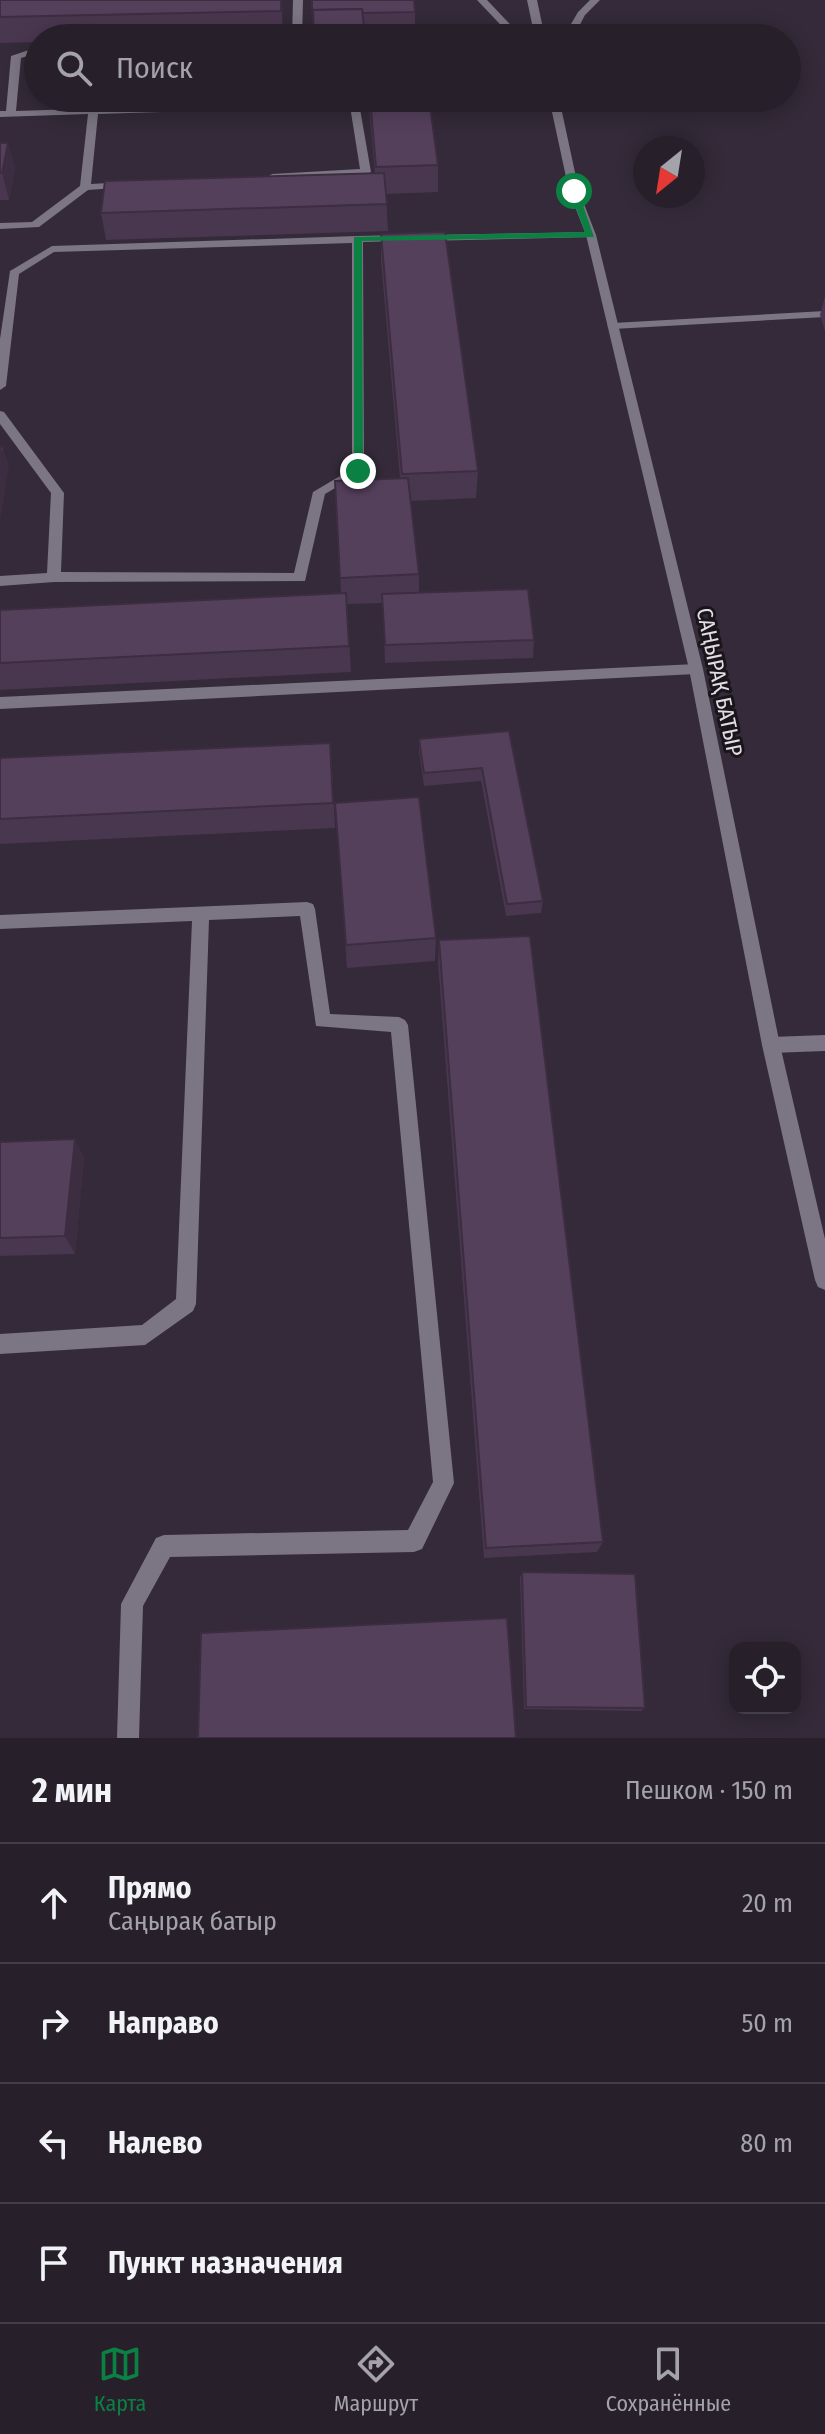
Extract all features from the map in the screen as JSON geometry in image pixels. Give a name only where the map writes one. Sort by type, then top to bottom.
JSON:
[{"type":"street","points":[[297,24],[298,0]]},
{"type":"street","points":[[482,0],[505,24]]},
{"type":"street","points":[[532,0],[537,24]]},
{"type":"street","points":[[576,24],[595,0]]},
{"type":"street","points":[[24,54],[16,56],[6,113],[93,112],[85,187]]},
{"type":"street","points":[[257,178],[366,172],[356,112]]},
{"type":"street","name":"САҢЫРАҚ БАТЫР","points":[[557,112],[574,191],[591,235],[696,669],[771,1045],[825,1280]]},
{"type":"street","points":[[0,226],[35,225],[85,187],[132,185]]},
{"type":"street","points":[[35,225],[52,249]]},
{"type":"street","points":[[0,386],[14,273],[52,249],[591,235]]},
{"type":"street","points":[[0,581],[54,577],[300,578],[319,492],[358,471],[357,239]]},
{"type":"street","points":[[613,326],[825,314]]},
{"type":"street","points":[[0,415],[58,493],[54,577]]},
{"type":"street","points":[[0,703],[696,669]]},
{"type":"street","points":[[0,922],[307,909],[322,1021],[399,1025],[444,1483],[414,1541],[164,1546],[132,1604],[128,1738]]},
{"type":"street","points":[[0,1344],[145,1335],[186,1304],[201,913]]},
{"type":"street","points":[[771,1045],[825,1043]]},
{"type":"building","points":[[0,0],[281,0],[281,11],[0,17]]},
{"type":"building","points":[[312,0],[414,0],[415,12],[363,13],[362,9],[313,10],[312,14]]},
{"type":"building","points":[[362,9],[364,24],[314,24],[313,10]]},
{"type":"building","points":[[371,112],[431,112],[438,165],[376,167]]},
{"type":"building","points":[[0,143],[8,143],[2,173],[0,173]]},
{"type":"building","points":[[384,173],[387,204],[101,213],[105,181]]},
{"type":"building","points":[[445,232],[478,471],[402,474],[381,234]]},
{"type":"building","points":[[408,478],[419,574],[340,578],[335,481]]},
{"type":"building","points":[[528,589],[534,640],[385,645],[382,594]]},
{"type":"building","points":[[346,593],[349,646],[0,663],[0,610]]},
{"type":"building","points":[[509,731],[543,901],[507,904],[482,768],[424,773],[419,739]]},
{"type":"building","points":[[330,743],[333,803],[0,819],[0,758]]},
{"type":"building","points":[[419,797],[436,938],[346,945],[335,803]]},
{"type":"building","points":[[530,936],[603,1542],[486,1548],[439,940]]},
{"type":"building","points":[[75,1139],[65,1236],[0,1238],[0,1142]]},
{"type":"building","points":[[522,1572],[635,1574],[645,1708],[526,1707]]},
{"type":"building","points":[[507,1618],[516,1738],[198,1738],[201,1633]]},
{"type":"route","points":[[358,471],[357,239],[591,235],[574,191]]}]
